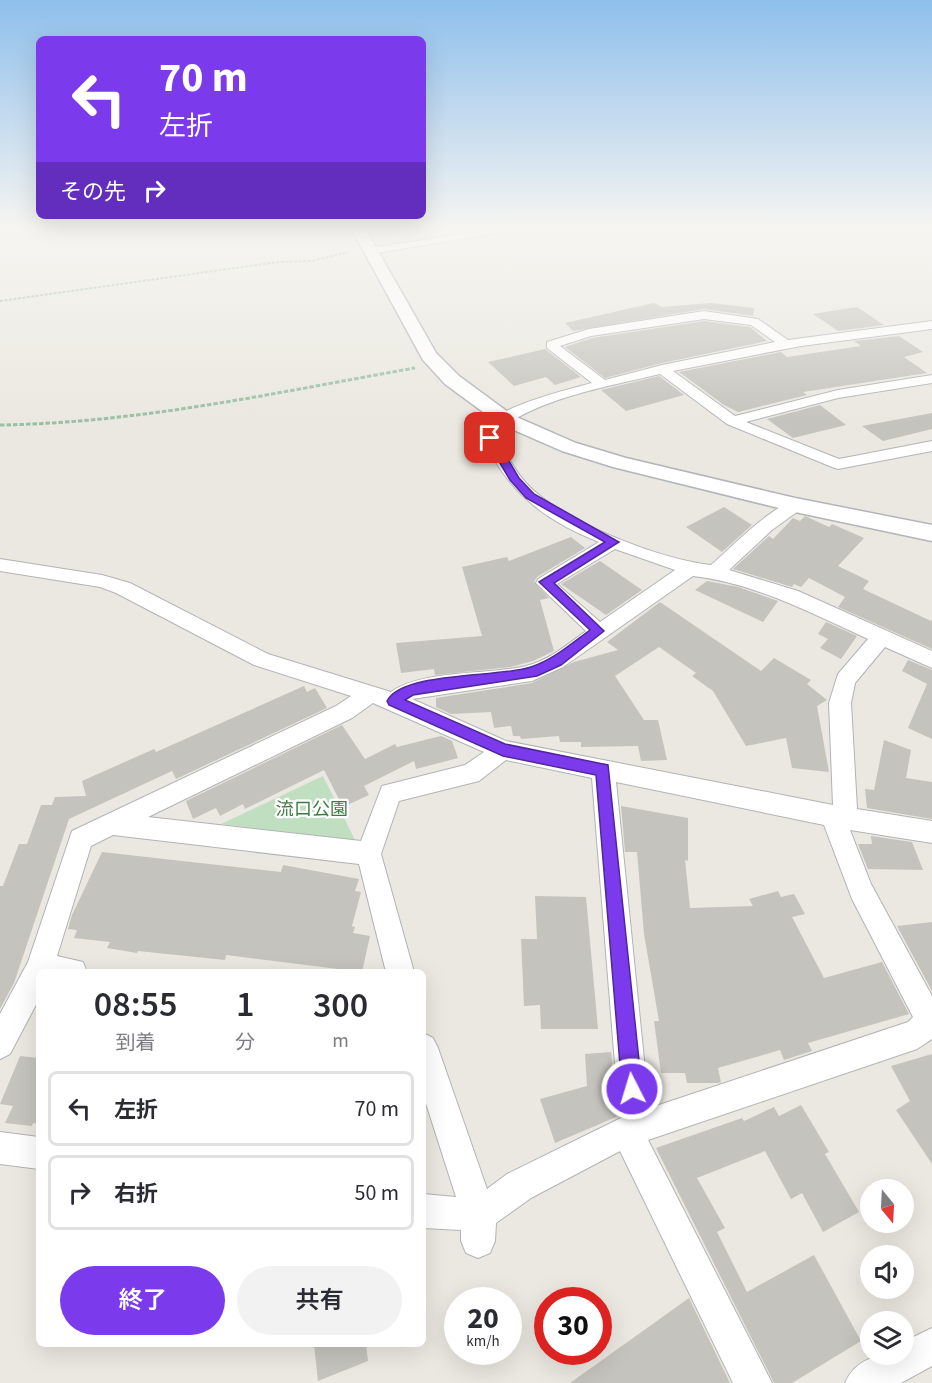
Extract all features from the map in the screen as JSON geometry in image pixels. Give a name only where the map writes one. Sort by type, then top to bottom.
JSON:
[{"type":"street","points":[[393,293],[421,344],[436,365],[505,419],[569,447],[620,463],[795,505],[932,533]]},
{"type":"street","points":[[603,385],[551,345],[590,333],[704,315],[754,322],[783,343]]},
{"type":"street","points":[[932,325],[783,343],[662,369],[603,385],[505,419],[490,429],[489,436],[521,488],[551,510],[613,542],[690,568],[715,572],[791,596],[932,660]]},
{"type":"street","points":[[662,369],[732,421],[838,464],[932,446]]},
{"type":"street","points":[[732,421],[838,394],[932,380]]},
{"type":"street","points":[[715,572],[765,526],[795,505]]},
{"type":"street","points":[[598,631],[545,582],[613,542]]},
{"type":"street","points":[[0,565],[102,581],[123,588],[261,660],[394,701],[503,750],[932,832]]},
{"type":"street","points":[[394,701],[409,690],[532,673],[556,662],[690,568]]},
{"type":"street","points":[[478,1228],[519,1186],[636,1129],[917,1034],[932,1017],[919,1004],[861,890],[839,816],[840,703],[845,680],[882,637]]},
{"type":"street","points":[[48,969],[40,968],[81,839],[215,772],[344,712],[369,694]]},
{"type":"street","points":[[399,969],[369,854],[390,793],[471,774],[503,750]]},
{"type":"street","points":[[603,770],[636,1129],[753,1383]]},
{"type":"street","points":[[113,824],[369,854]]},
{"type":"street","points":[[0,1044],[36,976]]},
{"type":"street","points":[[426,1058],[478,1228]]},
{"type":"street","points":[[0,1148],[36,1153]]},
{"type":"street","points":[[426,1212],[478,1228]]},
{"type":"street","points":[[864,1383],[932,1346]]},
{"type":"path","points":[[0,301],[60,293]]},
{"type":"path","points":[[0,425],[65,424],[154,413],[357,376],[436,365]]},
{"type":"green space","name":"流口公園","points":[[323,776],[355,840],[221,824]]},
{"type":"building","points":[[654,303],[662,307],[711,303],[754,308],[753,316],[704,309],[573,331],[565,323]]},
{"type":"building","points":[[857,307],[884,325],[838,331],[813,314]]},
{"type":"building","points":[[704,321],[750,327],[767,341],[662,363],[605,378],[565,347],[592,338]]},
{"type":"building","points":[[899,336],[923,352],[904,357],[927,373],[803,392],[807,395],[738,412],[724,405],[679,372],[781,352],[787,357],[861,346],[854,341]]},
{"type":"building","points":[[545,349],[581,377],[555,385],[546,377],[514,386],[488,362]]},
{"type":"building","points":[[659,376],[684,395],[626,411],[601,390]]},
{"type":"building","points":[[820,405],[846,425],[793,438],[767,419]]},
{"type":"building","points":[[932,413],[932,429],[883,441],[862,426]]},
{"type":"building","points":[[724,507],[752,525],[722,552],[686,527]]},
{"type":"building","points":[[805,516],[829,527],[832,524],[864,538],[838,566],[869,581],[863,589],[931,621],[932,619],[932,649],[838,607],[845,597],[809,578],[801,587],[794,584],[792,587],[733,569],[769,536],[773,539],[793,518],[800,521]]},
{"type":"building","points":[[571,537],[585,548],[537,577],[534,582],[549,598],[540,600],[554,651],[533,661],[510,667],[435,675],[434,669],[401,673],[396,643],[482,636],[462,567],[507,557],[509,561]]},
{"type":"building","points":[[600,561],[642,590],[606,615],[561,584]]},
{"type":"building","points":[[707,581],[738,587],[778,601],[763,622],[695,590]]},
{"type":"building","points":[[660,602],[761,671],[774,658],[811,680],[807,684],[827,700],[817,706],[829,772],[792,768],[786,738],[746,746],[713,691],[692,676],[696,673],[659,647],[615,676],[644,720],[658,720],[667,760],[641,761],[638,746],[581,747],[581,742],[560,742],[559,736],[521,739],[520,736],[513,736],[511,726],[494,728],[491,712],[451,714],[436,707],[436,698],[532,683],[574,662],[618,650],[607,642]]},
{"type":"building","points":[[826,622],[857,636],[841,659],[820,648],[828,639],[818,634]]},
{"type":"building","points":[[908,660],[932,670],[932,739],[908,728],[927,684],[902,671]]},
{"type":"building","points":[[304,686],[307,692],[315,688],[327,708],[176,779],[172,771],[69,819],[14,983],[0,1009],[0,886],[3,886],[19,844],[27,844],[41,805],[52,805],[55,797],[86,796],[82,781],[154,749],[156,752]]},
{"type":"building","points":[[342,725],[365,759],[395,744],[397,747],[441,736],[452,741],[458,758],[416,769],[414,761],[364,786],[369,795],[343,807],[324,770],[245,809],[243,804],[220,816],[216,808],[193,819],[186,801]]},
{"type":"building","points":[[884,740],[911,750],[906,778],[932,782],[932,819],[867,808],[865,789],[874,790]]},
{"type":"building","points":[[621,806],[688,818],[688,861],[685,860],[690,908],[753,906],[749,899],[778,891],[781,897],[794,894],[805,914],[792,917],[824,978],[882,962],[909,1014],[808,1043],[812,1051],[784,1060],[780,1050],[718,1068],[721,1082],[719,1083],[687,1083],[685,1073],[661,1073],[654,1021],[659,1021],[644,934],[637,852],[625,852]]},
{"type":"building","points":[[871,836],[912,842],[923,870],[868,869],[858,844],[872,844]]},
{"type":"building","points":[[102,852],[281,872],[283,865],[359,879],[355,891],[361,892],[352,926],[355,927],[353,933],[370,936],[363,969],[338,969],[226,955],[225,960],[138,951],[137,953],[107,948],[110,942],[74,938],[77,930],[68,929],[72,915]]},
{"type":"building","points":[[535,896],[586,897],[598,1029],[541,1029],[540,1005],[524,1006],[521,939],[537,939]]},
{"type":"building","points":[[932,922],[932,991],[897,926]]},
{"type":"building","points":[[611,1052],[615,1089],[621,1115],[555,1143],[540,1099],[587,1086],[585,1054]]},
{"type":"building","points":[[932,1054],[932,1164],[896,1110],[910,1101],[891,1066]]},
{"type":"building","points":[[20,1056],[36,1058],[36,1124],[33,1123],[32,1126],[5,1123],[13,1106],[0,1104]]},
{"type":"building","points":[[801,1105],[829,1152],[825,1154],[859,1212],[823,1232],[802,1193],[791,1199],[765,1151],[697,1178],[725,1228],[717,1232],[747,1292],[814,1255],[860,1339],[860,1342],[792,1383],[774,1383],[656,1148],[742,1118],[744,1121],[774,1107],[779,1116]]},
{"type":"building","points":[[689,1298],[730,1383],[570,1383],[595,1365],[612,1365],[612,1353]]},
{"type":"building","points":[[314,1347],[366,1347],[368,1361],[318,1381]]},
{"type":"route","points":[[490,438],[515,480],[530,496],[575,524],[613,542],[545,582],[598,631],[556,662],[532,673],[409,690],[394,701],[503,750],[603,770],[632,1089]]}]
